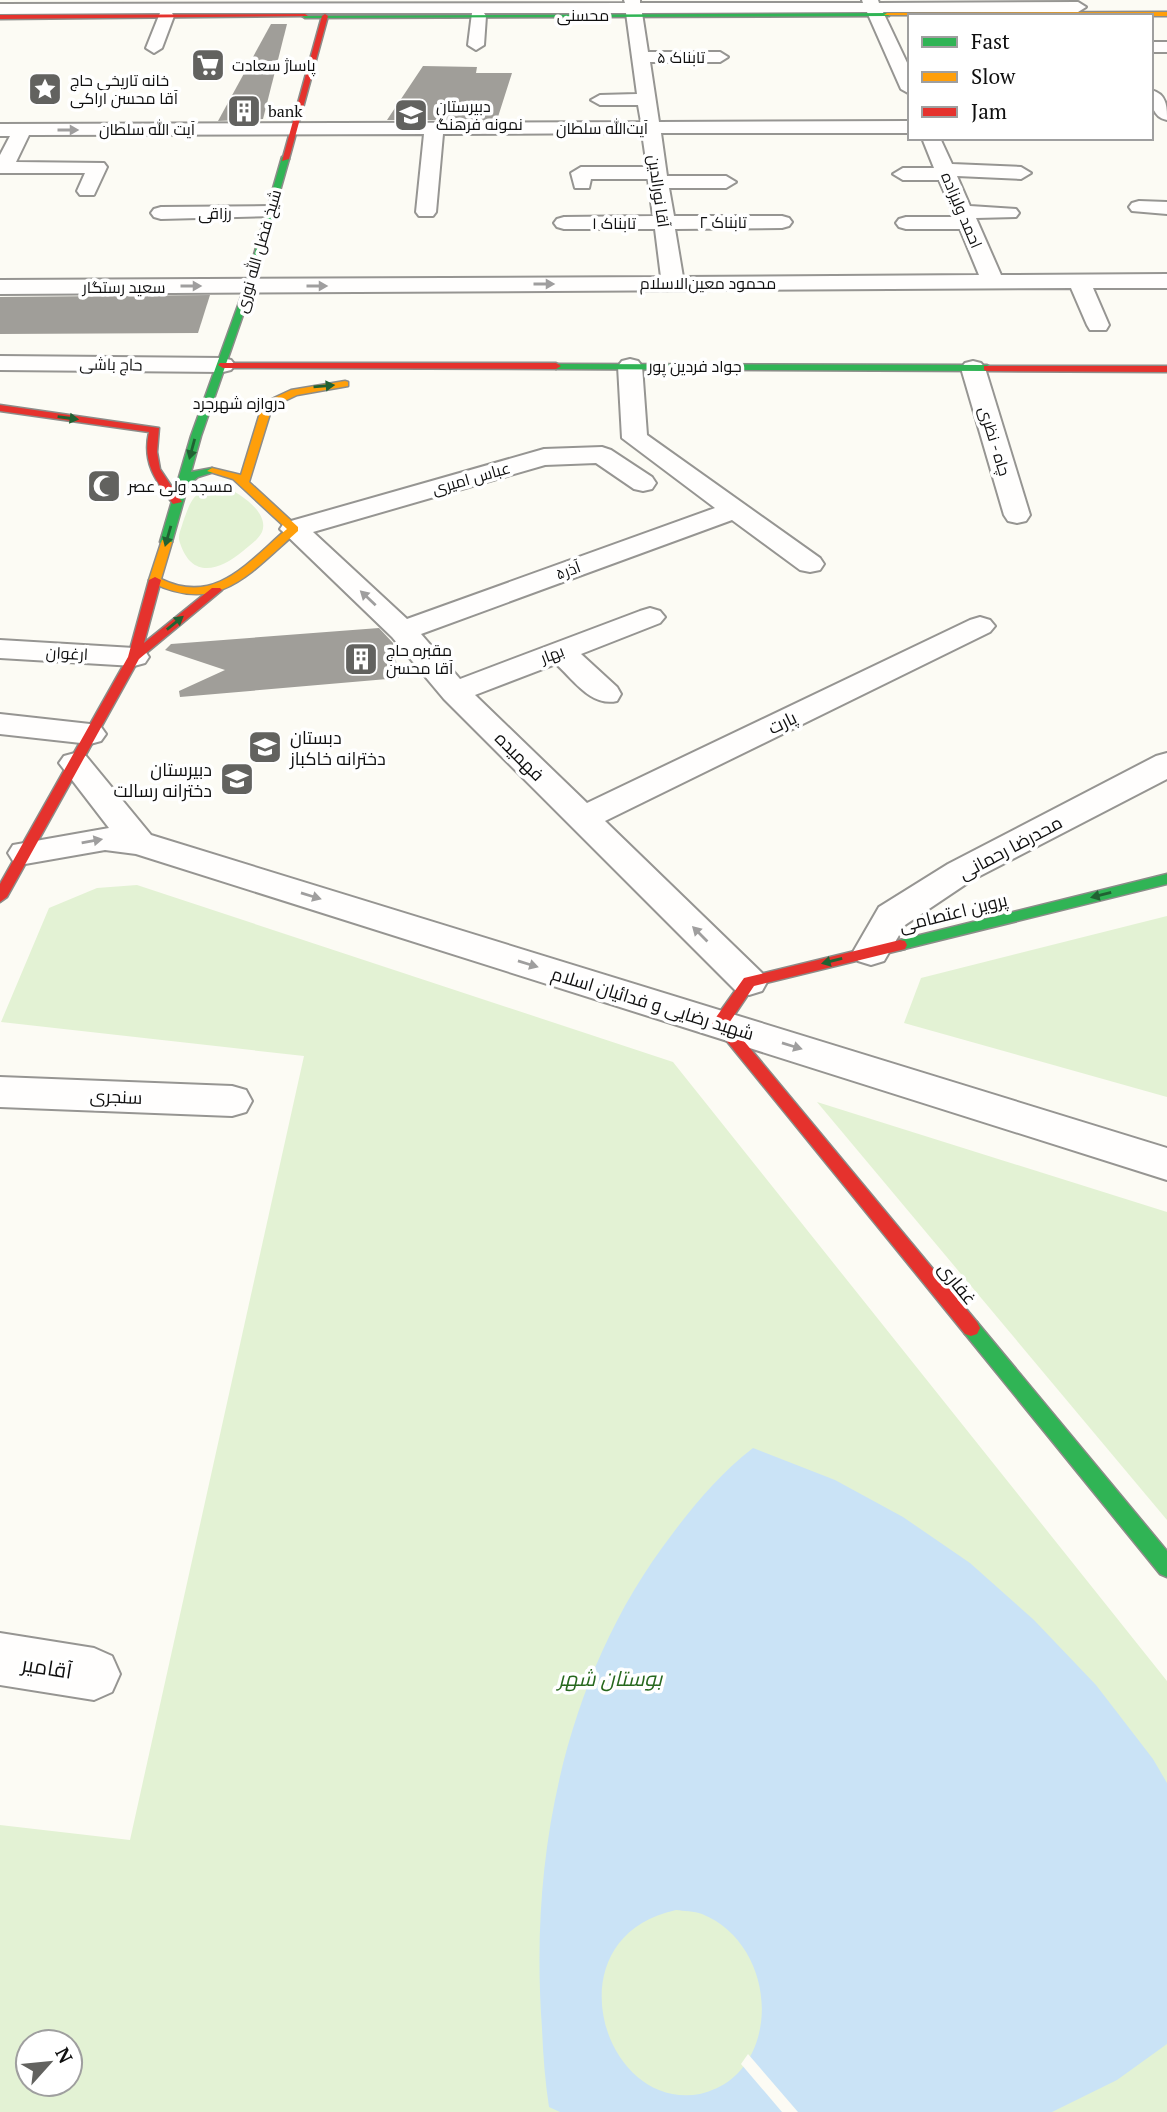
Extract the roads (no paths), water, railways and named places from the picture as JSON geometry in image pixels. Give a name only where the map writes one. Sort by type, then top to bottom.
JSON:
[{"type":"street","points":[[874,8],[943,14]]},
{"type":"street","points":[[874,8],[908,84]]},
{"type":"street","points":[[0,9],[874,8],[1167,12]]},
{"type":"street","points":[[0,17],[325,16],[419,9],[478,16],[517,9]]},
{"type":"street","name":"آقا نورالدین","points":[[634,9],[673,283]]},
{"type":"street","points":[[979,14],[1080,10]]},
{"type":"street","points":[[154,48],[166,16]]},
{"type":"street","name":"شیخ فضل الله نوری","points":[[155,580],[196,436],[249,286],[325,16]]},
{"type":"street","points":[[477,46],[478,16]]},
{"type":"street","name":"تابناک ۵","points":[[642,57],[720,57]]},
{"type":"street","points":[[1153,97],[1167,115]]},
{"type":"street","points":[[600,100],[647,99]]},
{"type":"street","name":"آیت‌الله سلطان","points":[[293,128],[651,128],[801,136],[863,136],[908,127]]},
{"type":"street","name":"آیت الله سلطان","points":[[0,130],[293,128]]},
{"type":"street","points":[[426,212],[434,128]]},
{"type":"street","points":[[22,130],[3,168],[41,176],[97,167],[87,191]]},
{"type":"street","name":"احمد ولیزاده","points":[[932,140],[993,282]]},
{"type":"street","points":[[582,184],[581,173],[726,182]]},
{"type":"street","points":[[903,174],[948,179],[1021,173]]},
{"type":"street","points":[[905,223],[965,218],[1009,203],[948,179]]},
{"type":"street","points":[[1139,207],[1167,208]]},
{"type":"street","name":"رزاقی","points":[[161,213],[270,212]]},
{"type":"street","name":"تابناک ۲","points":[[664,223],[782,222]]},
{"type":"street","name":"تابناک ۱","points":[[564,223],[664,223]]},
{"type":"street","name":"محمود معین‌الاسلام","points":[[249,286],[1167,281]]},
{"type":"street","points":[[1079,282],[1098,325]]},
{"type":"street","name":"سعید رستگار","points":[[0,287],[249,286]]},
{"type":"street","name":"حاج باشی","points":[[0,363],[223,365]]},
{"type":"street","name":"جواد فردین پور","points":[[223,365],[1167,369]]},
{"type":"street","points":[[244,482],[267,405],[283,395],[309,387],[366,382],[454,366]]},
{"type":"street","points":[[630,366],[635,438],[810,564]]},
{"type":"street","name":"چاه - نظری","points":[[973,368],[1017,515]]},
{"type":"street","points":[[0,408],[155,430],[148,450],[152,466],[177,502]]},
{"type":"street","name":"عباس امیری","points":[[294,529],[544,457],[602,455],[643,483]]},
{"type":"street","points":[[134,657],[294,529],[244,482],[230,473],[212,471],[194,475],[183,484]]},
{"type":"street","name":"آذر۵","points":[[402,631],[734,510]]},
{"type":"street","name":"فهمیده","points":[[294,529],[402,631],[455,691],[749,982]]},
{"type":"street","points":[[0,897],[14,860],[83,749],[134,657],[155,580],[178,591],[216,590]]},
{"type":"street","name":"بهار","points":[[455,691],[650,617]]},
{"type":"street","name":"پارت","points":[[583,818],[981,626]]},
{"type":"street","name":"ارغوان","points":[[0,649],[134,657]]},
{"type":"street","points":[[560,651],[606,694]]},
{"type":"street","points":[[0,724],[83,749],[139,843]]},
{"type":"street","name":"محدرضا رحمانی","points":[[871,952],[892,916],[960,872],[1167,763]]},
{"type":"street","name":"شهید رضایی و فدائیان اسلام","points":[[14,860],[105,839],[139,843],[1167,1164]]},
{"type":"street","name":"پروین اعتصامی","points":[[749,982],[1167,879]]},
{"type":"street","points":[[720,1023],[749,982]]},
{"type":"street","name":"غفاری","points":[[720,1023],[1167,1567]]},
{"type":"street","name":"سنجری","points":[[0,1092],[232,1101]]},
{"type":"street","name":"آقامیر","points":[[0,1659],[94,1674]]},
{"type":"water","points":[[753,1448],[835,1480],[903,1517],[970,1563],[1034,1620],[1096,1685],[1153,1759],[1167,1783],[1167,2044],[1117,2080],[1052,2112],[560,2112],[549,2107],[539,1963],[549,1832],[562,1768],[581,1705],[605,1645],[636,1587],[691,1510]],"holes":[[[676,1910],[702,1914],[720,1924],[736,1938],[756,1973],[761,1993],[759,2034],[748,2061],[731,2080],[700,2094],[666,2092],[637,2077],[616,2051],[604,2019],[602,1985],[613,1953],[637,1926]]]},
{"type":"place","name":"پاساژ سعادت","points":[[208,65]]},
{"type":"place","name":"خانه تاریخی حاج آقا محسن اراکی","points":[[45,89]]},
{"type":"place","name":"bank","points":[[244,111]]},
{"type":"place","name":"دبیرستان نمونه فرهنگ","points":[[411,115]]},
{"type":"place","name":"مسجد ولی عصر","points":[[104,486]]},
{"type":"place","name":"مقبره حاج آقا محسن","points":[[361,659]]},
{"type":"place","name":"دبستان دخترانه خاکباز","points":[[265,747]]},
{"type":"place","name":"دبیرستان دخترانه رسالت","points":[[237,779]]},
{"type":"district","name":"دروازه شهرجرد","points":[[239,403]]},
{"type":"park label","name":"بوستان شهر","points":[[610,1678]]}]
